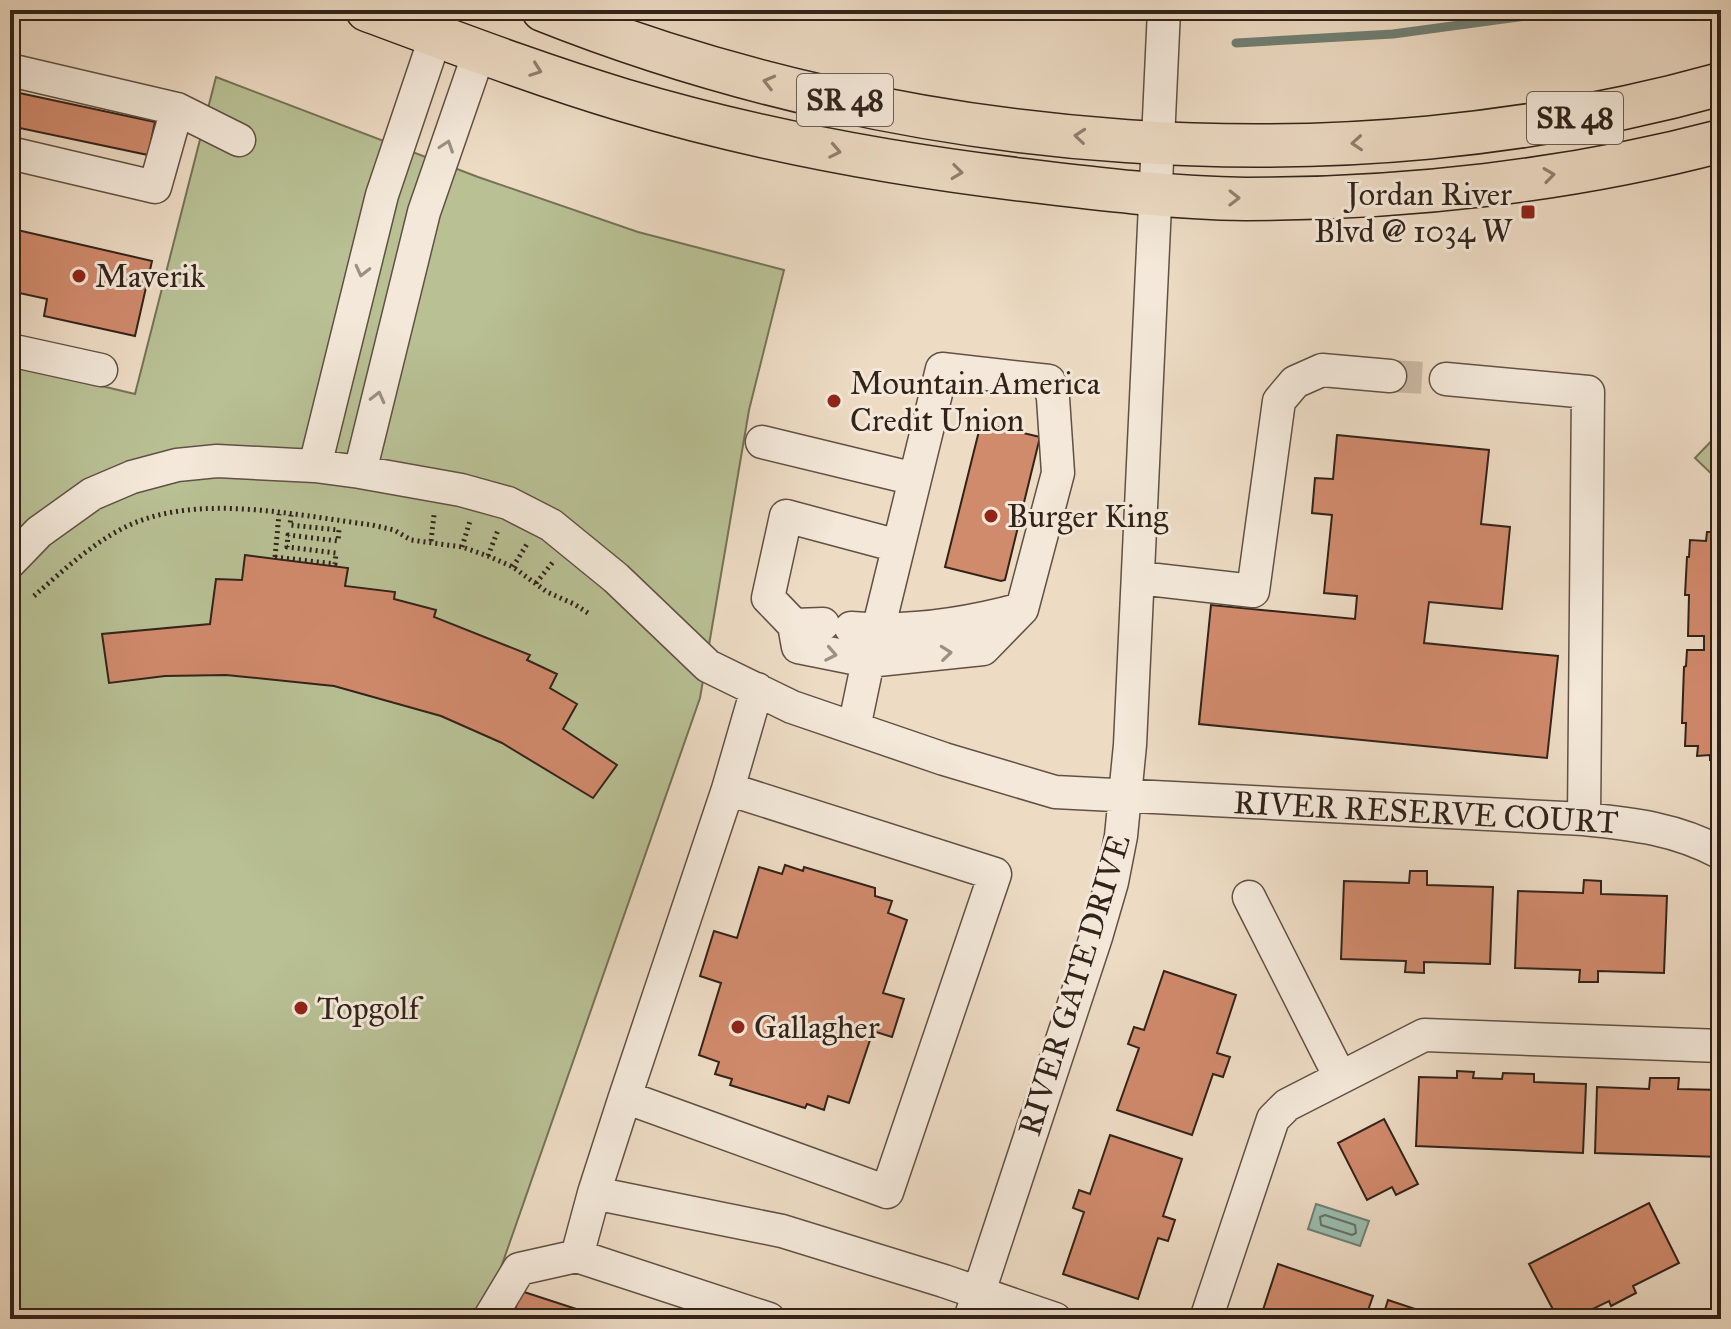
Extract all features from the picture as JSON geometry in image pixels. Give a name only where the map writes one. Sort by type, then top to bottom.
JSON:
[{"type":"main road","name":"SR 48","points":[[367,10],[624,100],[794,143],[940,170],[1157,167],[1228,145],[1332,144],[1509,129],[1582,117],[1721,84]]},
{"type":"main road","name":"SR 48","points":[[543,10],[657,51],[730,72],[870,106],[1025,131],[1157,167],[1246,199],[1464,186],[1633,160],[1721,141]]},
{"type":"street","name":"RIVER GATE DRIVE","points":[[974,1306],[1096,937],[1117,859],[1126,794],[1139,578],[1164,10]]},
{"type":"street","points":[[315,466],[382,195],[436,35]]},
{"type":"street","points":[[360,472],[424,212],[480,50]]},
{"type":"street","points":[[10,70],[177,109],[239,140]]},
{"type":"street","points":[[10,153],[155,187],[177,109]]},
{"type":"street","points":[[382,195],[424,212]]},
{"type":"street","points":[[10,350],[101,370]]},
{"type":"street","points":[[942,369],[1049,381],[1058,473],[1022,609],[983,649],[868,661],[798,647],[836,627],[898,546],[915,479],[942,369]]},
{"type":"street","points":[[1139,578],[1253,591],[1279,401],[1295,382],[1322,370],[1390,376]]},
{"type":"street","points":[[1446,379],[1588,392],[1584,819]]},
{"type":"street","points":[[762,442],[915,479]]},
{"type":"street","name":"RIVER RESERVE COURT","points":[[10,562],[39,532],[92,494],[132,477],[177,465],[217,461],[315,466],[360,472],[508,503],[551,525],[616,578],[708,666],[792,707],[1055,792],[1584,819],[1663,829],[1721,853]]},
{"type":"street","points":[[868,661],[836,627],[768,598],[786,516],[898,546]]},
{"type":"street","points":[[836,627],[979,621],[1022,609]]},
{"type":"street","points":[[854,728],[868,661]]},
{"type":"street","points":[[577,1256],[594,1193],[728,789],[757,689]]},
{"type":"street","points":[[625,1097],[887,1192],[995,874],[728,789]]},
{"type":"street","points":[[1249,897],[1340,1077]]},
{"type":"street","points":[[1206,1319],[1273,1119],[1287,1105],[1415,1038],[1433,1034],[1721,1046]]},
{"type":"street","points":[[594,1193],[782,1231],[944,1281],[974,1306],[1055,1319]]},
{"type":"street","points":[[489,1319],[519,1269],[577,1256],[769,1319]]},
{"type":"path","points":[[34,596],[111,536],[143,519],[162,514],[226,508],[372,525],[394,530],[411,540],[462,547],[513,567],[547,592],[591,615]]},
{"type":"path","points":[[279,514],[274,558],[335,564],[336,553],[287,547],[288,535],[338,541],[339,530],[290,525],[291,515]]},
{"type":"shaded area","name":"Topgolf","points":[[216,77],[478,177],[638,232],[784,270],[749,410],[700,698],[483,1319],[10,1319],[10,364],[135,394]]},
{"type":"shaded area","points":[[1721,431],[1721,483],[1695,458]]},
{"type":"water","points":[[1316,1204],[1369,1221],[1360,1246],[1308,1229]]},
{"type":"building","points":[[10,91],[155,122],[148,155],[10,126]]},
{"type":"building","name":"Maverik","points":[[13,229],[152,261],[135,336],[44,316],[47,299],[10,291]]},
{"type":"building","points":[[981,423],[1040,437],[1005,580],[1001,581],[945,567]]},
{"type":"building","points":[[1337,435],[1489,450],[1481,524],[1510,527],[1502,609],[1429,602],[1424,643],[1558,656],[1547,758],[1199,724],[1211,605],[1355,619],[1357,596],[1324,593],[1332,515],[1312,513],[1315,478],[1333,479]]},
{"type":"building","points":[[1707,532],[1721,532],[1721,760],[1710,760],[1710,755],[1697,756],[1698,746],[1685,746],[1686,723],[1682,723],[1687,650],[1704,650],[1704,636],[1688,636],[1689,595],[1685,595],[1687,557],[1690,540],[1706,541]]},
{"type":"building","points":[[245,555],[348,568],[345,586],[395,592],[394,599],[436,610],[434,617],[530,655],[527,660],[557,674],[550,688],[577,704],[563,729],[617,765],[593,798],[502,743],[441,716],[334,686],[226,675],[165,676],[109,683],[102,634],[210,624],[216,579],[242,580]]},
{"type":"building","points":[[785,865],[803,871],[804,867],[875,888],[875,896],[892,901],[888,913],[907,920],[883,993],[904,999],[892,1037],[873,1031],[849,1103],[828,1096],[824,1110],[807,1104],[805,1108],[730,1085],[732,1079],[715,1074],[719,1062],[699,1055],[721,983],[700,976],[714,931],[737,938],[759,867],[782,874]]},
{"type":"building","points":[[1410,871],[1427,871],[1427,885],[1493,887],[1490,964],[1424,962],[1424,973],[1405,972],[1406,961],[1341,959],[1344,881],[1409,883]]},
{"type":"building","points":[[1584,880],[1601,881],[1601,894],[1667,896],[1664,973],[1598,971],[1598,982],[1579,982],[1580,970],[1515,968],[1518,891],[1583,893]]},
{"type":"building","points":[[1164,971],[1236,995],[1217,1053],[1230,1057],[1223,1077],[1213,1074],[1192,1135],[1117,1110],[1139,1048],[1128,1044],[1134,1027],[1144,1030]]},
{"type":"building","points":[[1457,1071],[1474,1072],[1473,1078],[1502,1079],[1503,1073],[1534,1074],[1534,1082],[1586,1084],[1583,1153],[1416,1146],[1419,1077],[1457,1078]]},
{"type":"building","points":[[1650,1078],[1679,1078],[1678,1089],[1721,1090],[1721,1157],[1595,1153],[1597,1087],[1649,1089]]},
{"type":"building","points":[[1384,1119],[1418,1184],[1396,1195],[1392,1187],[1367,1200],[1338,1143]]},
{"type":"building","points":[[1110,1135],[1182,1159],[1163,1216],[1175,1220],[1168,1241],[1158,1238],[1138,1299],[1063,1274],[1084,1212],[1073,1208],[1079,1190],[1090,1194]]},
{"type":"building","points":[[1649,1203],[1679,1263],[1633,1286],[1636,1293],[1611,1306],[1609,1301],[1572,1319],[1558,1319],[1529,1264]]},
{"type":"building","points":[[1278,1264],[1373,1296],[1365,1319],[1260,1319]]},
{"type":"building","points":[[521,1291],[607,1319],[512,1319]]},
{"type":"building","points":[[1388,1300],[1445,1319],[1382,1319]]},
{"type":"waterway","points":[[1033,10],[1089,11]]},
{"type":"waterway","points":[[1236,43],[1393,34],[1571,10]]},
{"type":"tunnel","points":[[1390,376],[1446,379]]},
{"type":"place","name":"Jordan River Blvd @ 1034 W","points":[[1528,212]]},
{"type":"place","name":"Maverik","points":[[79,276]]},
{"type":"place","name":"Mountain America Credit Union","points":[[834,401]]},
{"type":"place","name":"Burger King","points":[[991,516]]},
{"type":"place","name":"Topgolf","points":[[301,1008]]},
{"type":"place","name":"Gallagher","points":[[738,1027]]}]
